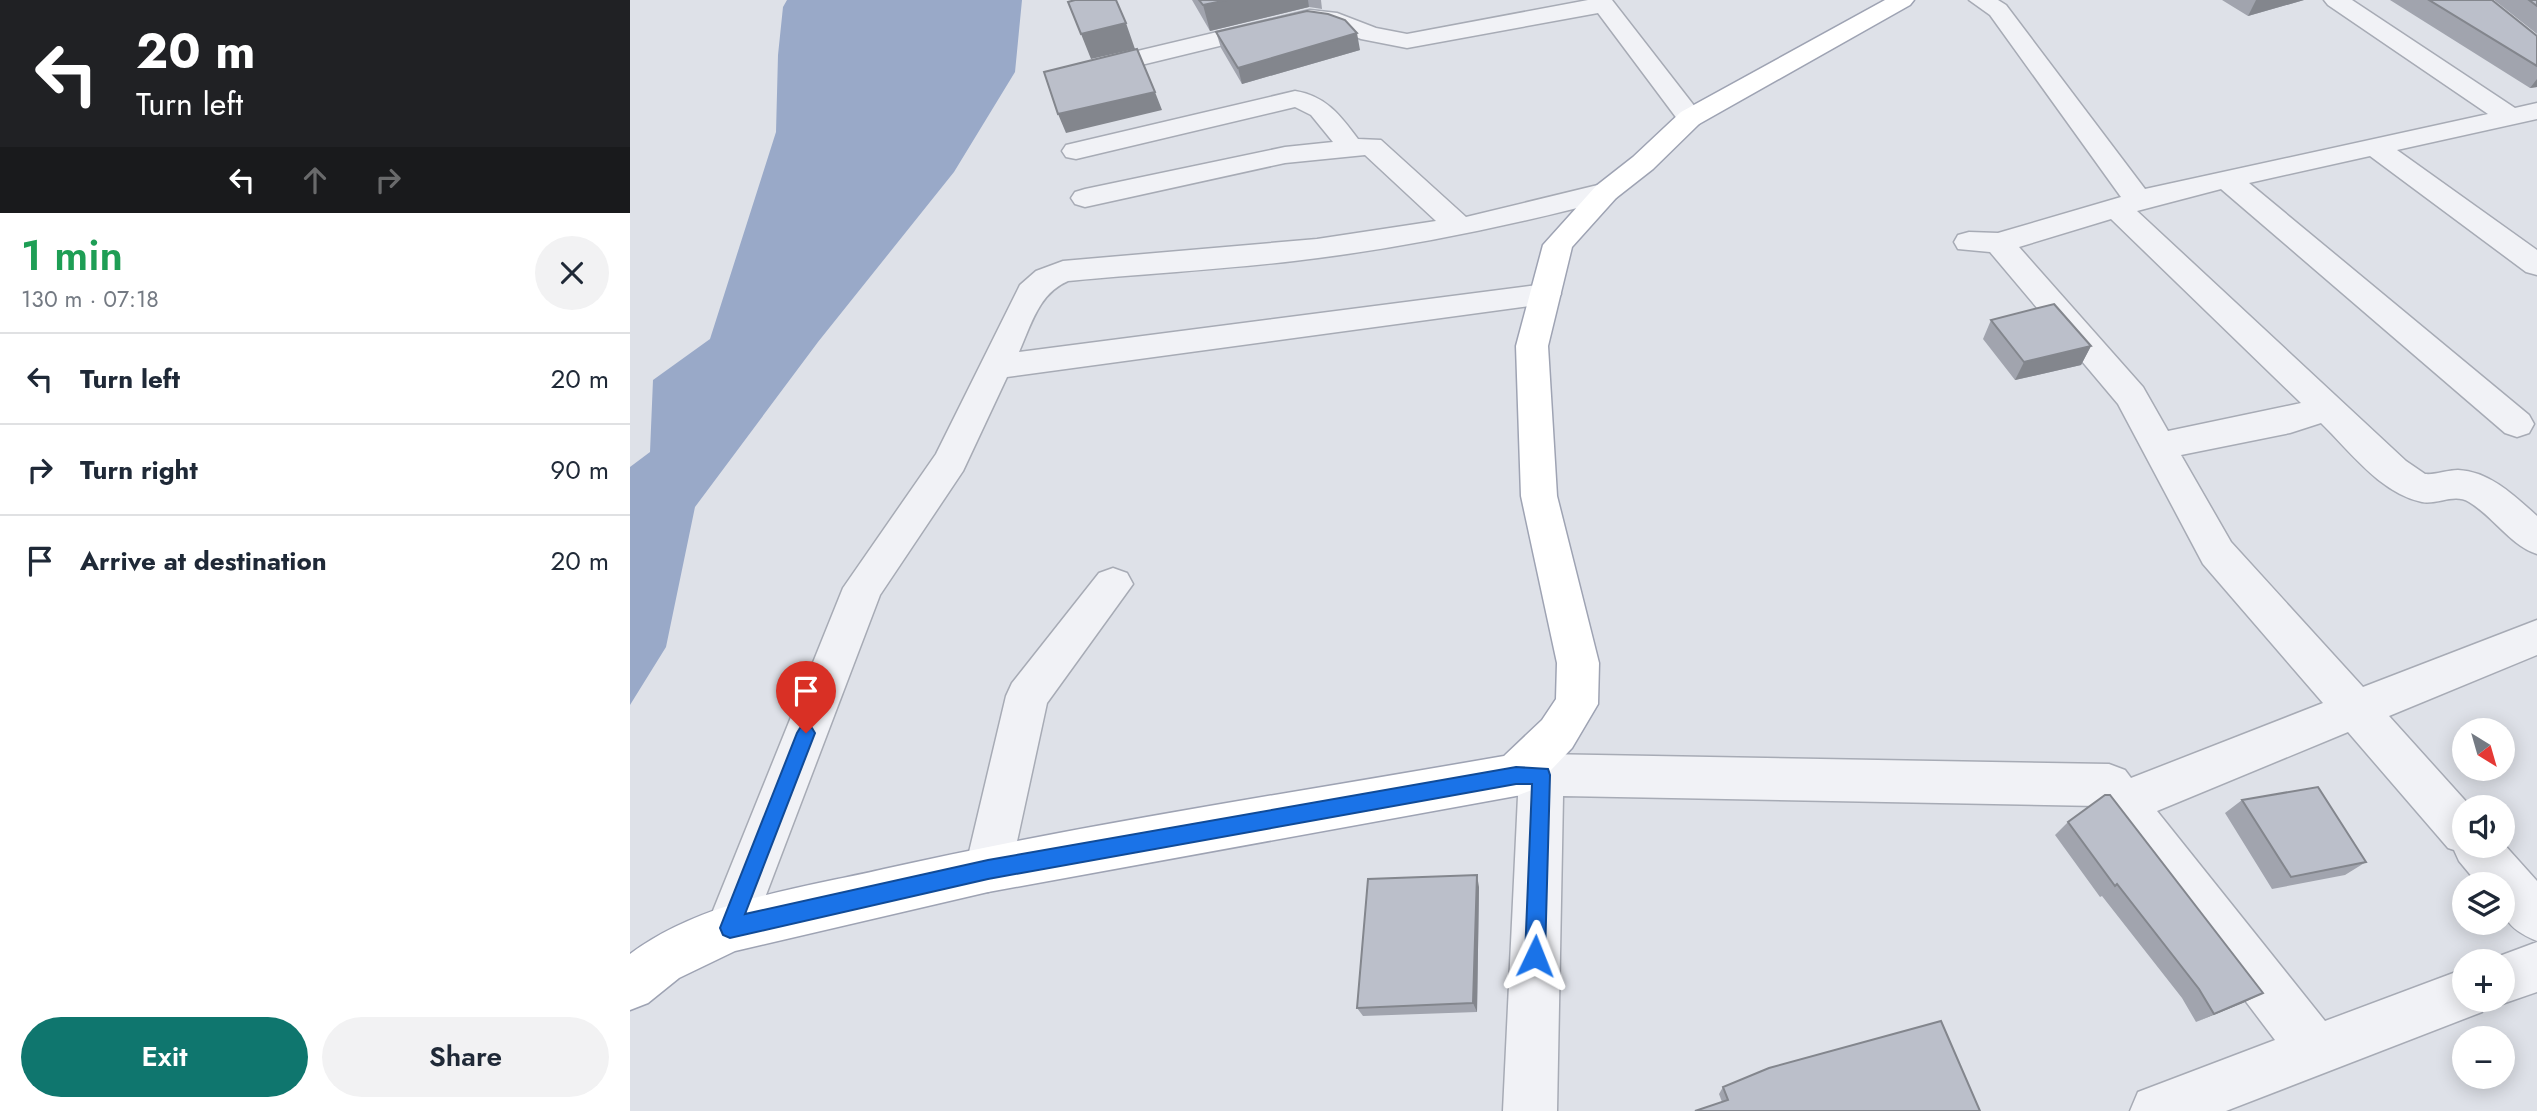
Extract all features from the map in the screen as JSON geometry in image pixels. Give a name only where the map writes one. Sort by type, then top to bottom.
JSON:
[{"type":"main road","points":[[630,985],[662,961],[730,928],[988,869],[1529,775],[1577,704],[1578,663],[1539,496],[1532,346],[1558,245],[1606,192],[1643,163],[1690,118],[1902,0]]},
{"type":"street","points":[[1981,0],[1997,9],[2127,204],[2326,408],[2411,485],[2428,490],[2458,484],[2474,488],[2490,498],[2537,539]]},
{"type":"street","points":[[2336,0],[2524,114]]},
{"type":"street","points":[[1097,68],[1310,16],[1337,20],[1370,34],[1407,41],[1602,3],[1690,118]]},
{"type":"street","points":[[1076,151],[1304,99],[1315,104],[1352,148]]},
{"type":"street","points":[[2452,818],[2217,553],[2131,396],[1984,242],[2226,179],[2524,114]]},
{"type":"street","points":[[1086,198],[1285,155],[1371,145],[1460,228]]},
{"type":"street","points":[[2375,147],[2537,265]]},
{"type":"street","points":[[2226,179],[2517,424]]},
{"type":"street","points":[[730,928],[863,588],[950,461],[1031,292],[1047,278],[1063,271],[1317,249],[1460,228],[1606,192]]},
{"type":"street","points":[[996,367],[1545,294]]},
{"type":"street","points":[[2158,446],[2290,420],[2326,408]]},
{"type":"street","points":[[988,869],[1027,696],[1113,584]]},
{"type":"street","points":[[2123,803],[2537,637]]},
{"type":"street","points":[[1530,1111],[1529,775],[2109,785],[2314,1049]]},
{"type":"street","points":[[2486,858],[2537,916]]},
{"type":"street","points":[[2515,975],[2537,967]]},
{"type":"street","points":[[2157,1111],[2452,998]]},
{"type":"water","points":[[787,0],[1022,0],[1015,72],[954,172],[818,342],[695,507],[666,647],[630,705],[630,467],[650,452],[653,380],[710,339],[776,132],[778,55],[783,7]]},
{"type":"building","points":[[1116,0],[1126,23],[1081,34],[1068,2]]},
{"type":"building","points":[[1199,0],[1227,0],[1203,5]]},
{"type":"building","points":[[2429,0],[2492,0],[2537,36],[2537,66]]},
{"type":"building","points":[[1307,11],[1345,20],[1357,33],[1238,68],[1216,32]]},
{"type":"building","points":[[1137,49],[1155,92],[1058,114],[1044,72]]},
{"type":"building","points":[[2054,304],[2091,346],[2024,362],[1991,320]]},
{"type":"building","points":[[2318,787],[2366,862],[2291,877],[2242,800]]},
{"type":"building","points":[[2105,795],[2110,795],[2263,993],[2214,1014],[2199,989],[2117,884],[2115,886],[2068,822]]},
{"type":"building","points":[[1477,875],[1473,1003],[1357,1008],[1368,879]]},
{"type":"building","points":[[1941,1021],[1980,1111],[1695,1111],[1728,1100],[1723,1087],[1769,1068]]},
{"type":"route","points":[[806,733],[730,928],[988,869],[1516,775],[1541,775],[1535,956]]}]
